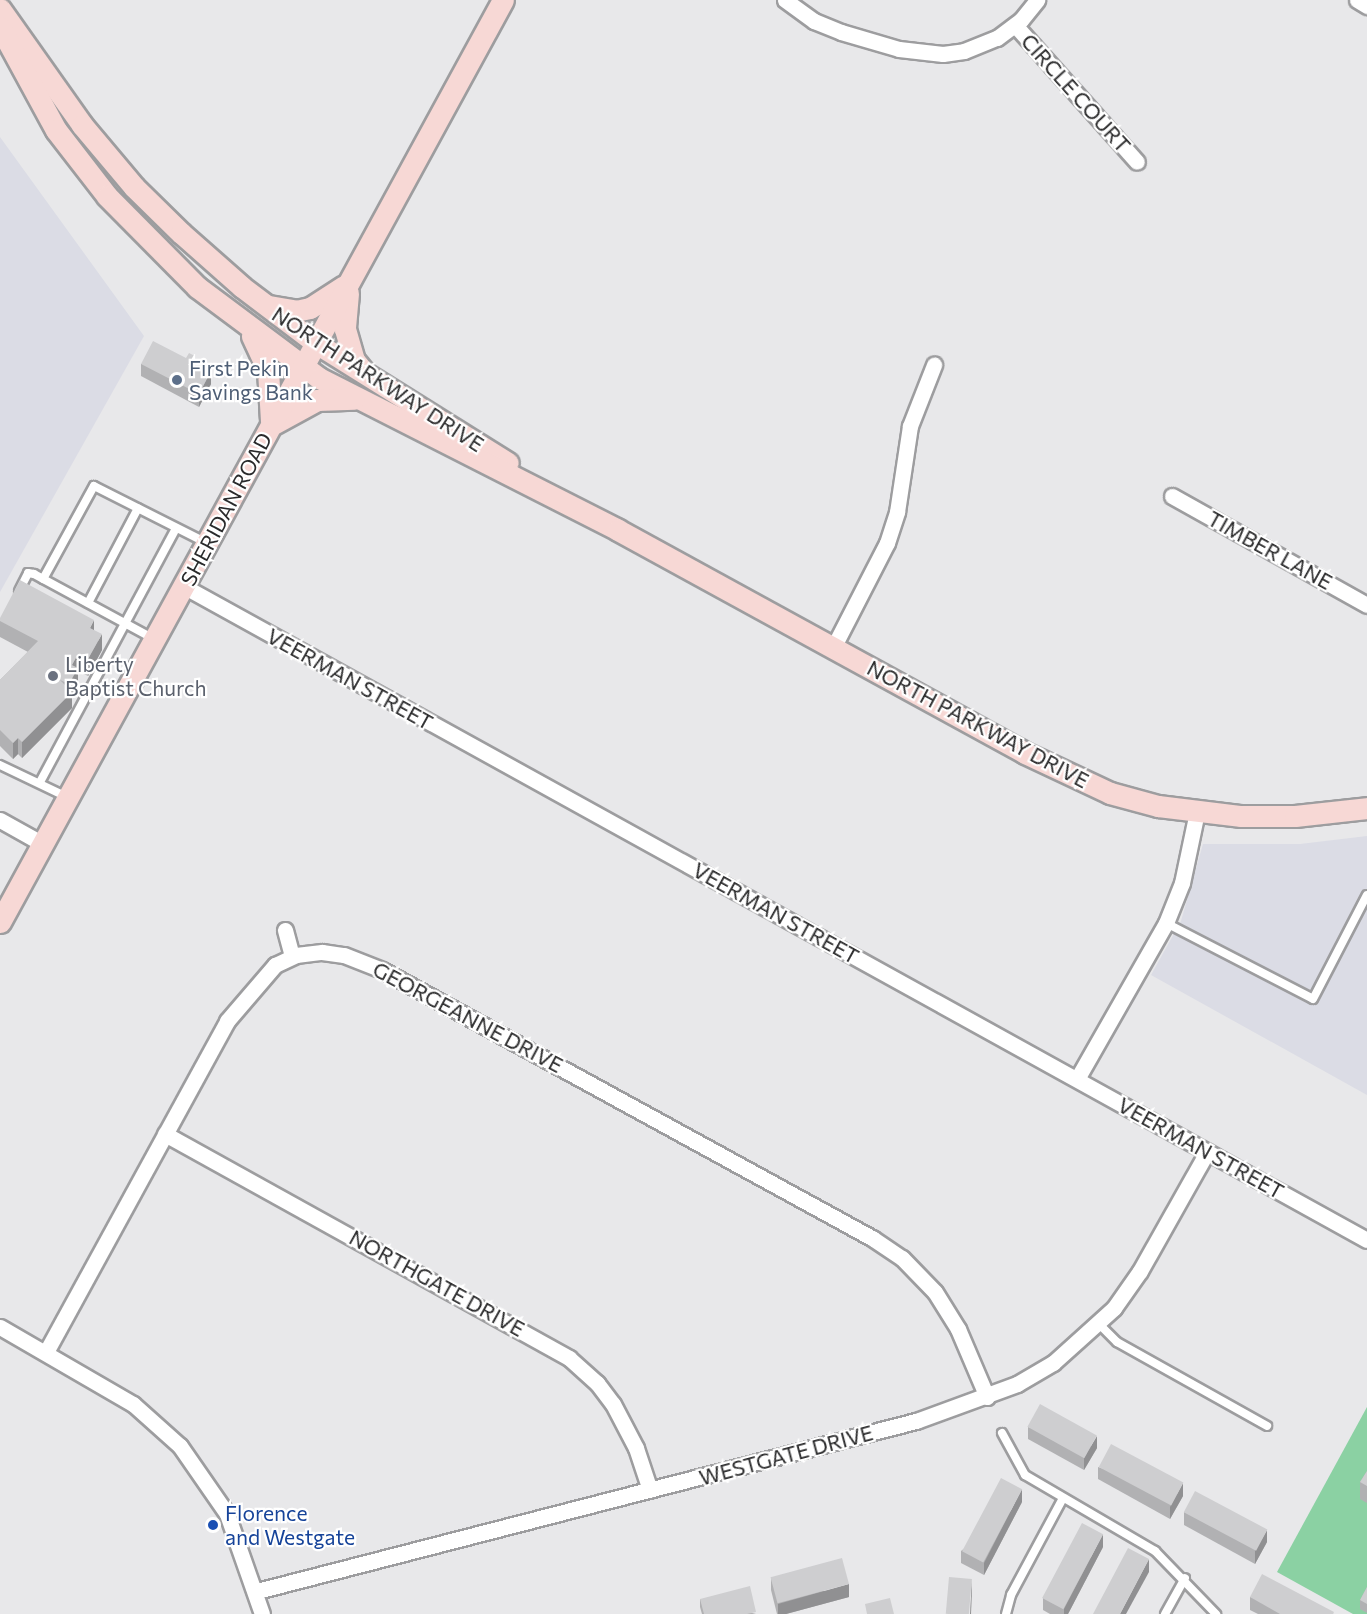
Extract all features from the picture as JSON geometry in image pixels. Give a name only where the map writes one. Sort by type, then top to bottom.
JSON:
[{"type":"main road","name":"SHERIDAN ROAD","points":[[0,922],[503,0]]},
{"type":"main road","name":"NORTH PARKWAY DRIVE","points":[[0,9],[61,97],[127,179],[181,233],[264,304],[316,343],[618,530]]},
{"type":"main road","name":"NORTH PARKWAY DRIVE","points":[[0,27],[45,111],[96,183],[184,276],[245,326],[302,367],[356,399],[618,530],[1061,772],[1127,798],[1197,813],[1295,816],[1367,808]]},
{"type":"main road","points":[[264,304],[296,311],[310,308],[351,280]]},
{"type":"main road","points":[[351,280],[345,329],[354,360],[367,375]]},
{"type":"main road","points":[[245,326],[268,370],[273,409],[270,428]]},
{"type":"main road","points":[[270,428],[282,417],[317,400],[356,399]]},
{"type":"street","points":[[785,0],[814,21],[918,52],[964,51],[997,39],[1015,25],[1037,0]]},
{"type":"street","points":[[1357,0],[1367,6]]},
{"type":"street","name":"CIRCLE COURT","points":[[1015,25],[1137,162]]},
{"type":"street","points":[[834,646],[886,543],[900,497],[910,426],[934,365]]},
{"type":"street","name":"TIMBER LANE","points":[[1173,496],[1367,605]]},
{"type":"street","name":"VEERMAN STREET","points":[[184,587],[1367,1240]]},
{"type":"street","points":[[1077,1079],[1166,923],[1182,883],[1197,813]]},
{"type":"street","points":[[0,820],[43,844]]},
{"type":"street","points":[[285,930],[292,957]]},
{"type":"street","name":"GEORGEANNE DRIVE","points":[[46,1352],[227,1021],[246,994],[274,965],[310,952],[344,955],[382,970],[873,1238],[902,1258],[935,1292],[958,1329],[987,1397]]},
{"type":"street","name":"NORTHGATE DRIVE","points":[[165,1134],[569,1358],[597,1383],[613,1404],[636,1448],[650,1490]]},
{"type":"street","name":"WESTGATE DRIVE","points":[[257,1591],[916,1421],[987,1397],[1053,1362],[1098,1323],[1140,1271],[1207,1152]]},
{"type":"street","points":[[0,1327],[133,1404],[180,1446],[227,1514],[257,1591],[262,1614]]},
{"type":"lane","points":[[44,579],[94,486],[208,544]]},
{"type":"lane","points":[[88,603],[138,508]]},
{"type":"lane","points":[[40,782],[127,624],[176,528]]},
{"type":"lane","points":[[14,600],[28,573],[44,579],[155,640]]},
{"type":"lane","points":[[0,765],[40,782],[69,798]]},
{"type":"lane","points":[[1166,923],[1313,999],[1367,895]]},
{"type":"lane","points":[[1098,1323],[1117,1342],[1268,1426]]},
{"type":"lane","points":[[1002,1433],[1020,1470],[1063,1498],[1155,1551],[1185,1578],[1216,1614]]},
{"type":"lane","points":[[1006,1614],[1014,1589],[1063,1498]]},
{"type":"lane","points":[[1165,1614],[1185,1578]]},
{"type":"shaded area","points":[[0,137],[144,336],[0,592]]},
{"type":"shaded area","points":[[1367,836],[1367,1095],[1151,975],[1181,921],[1203,844],[1300,844]]},
{"type":"green space","points":[[1367,1407],[1367,1614],[1353,1614],[1277,1572]]},
{"type":"building","points":[[153,341],[186,358],[189,353],[195,356],[192,361],[211,371],[199,394],[141,364]]},
{"type":"building","points":[[20,580],[94,620],[90,628],[102,634],[88,659],[78,654],[72,665],[78,668],[69,684],[60,680],[72,692],[22,742],[18,738],[13,743],[0,730],[0,680],[38,641],[0,621]]},
{"type":"building","points":[[1040,1404],[1097,1436],[1084,1458],[1027,1427]]},
{"type":"building","points":[[1111,1444],[1183,1482],[1171,1505],[1099,1467]]},
{"type":"building","points":[[1367,1471],[1367,1486],[1360,1482]]},
{"type":"building","points":[[1001,1478],[1022,1489],[983,1563],[962,1551]]},
{"type":"building","points":[[1195,1491],[1267,1529],[1256,1551],[1184,1512]]},
{"type":"building","points":[[1082,1523],[1103,1534],[1063,1609],[1042,1598]]},
{"type":"building","points":[[1128,1548],[1149,1559],[1120,1614],[1093,1614]]},
{"type":"building","points":[[842,1558],[849,1584],[778,1603],[771,1577]]},
{"type":"building","points":[[1262,1574],[1334,1612],[1333,1614],[1280,1614],[1250,1597]]},
{"type":"building","points":[[949,1577],[972,1579],[969,1614],[946,1614]]},
{"type":"building","points":[[750,1586],[756,1612],[704,1614],[700,1599]]},
{"type":"building","points":[[1367,1587],[1367,1604],[1360,1600]]},
{"type":"building","points":[[890,1598],[894,1614],[867,1614],[865,1604]]},
{"type":"place","name":"First Pekin Savings Bank","points":[[177,380]]},
{"type":"place","name":"Liberty Baptist Church","points":[[53,676]]},
{"type":"place","name":"Florence and Westgate","points":[[213,1525]]}]
